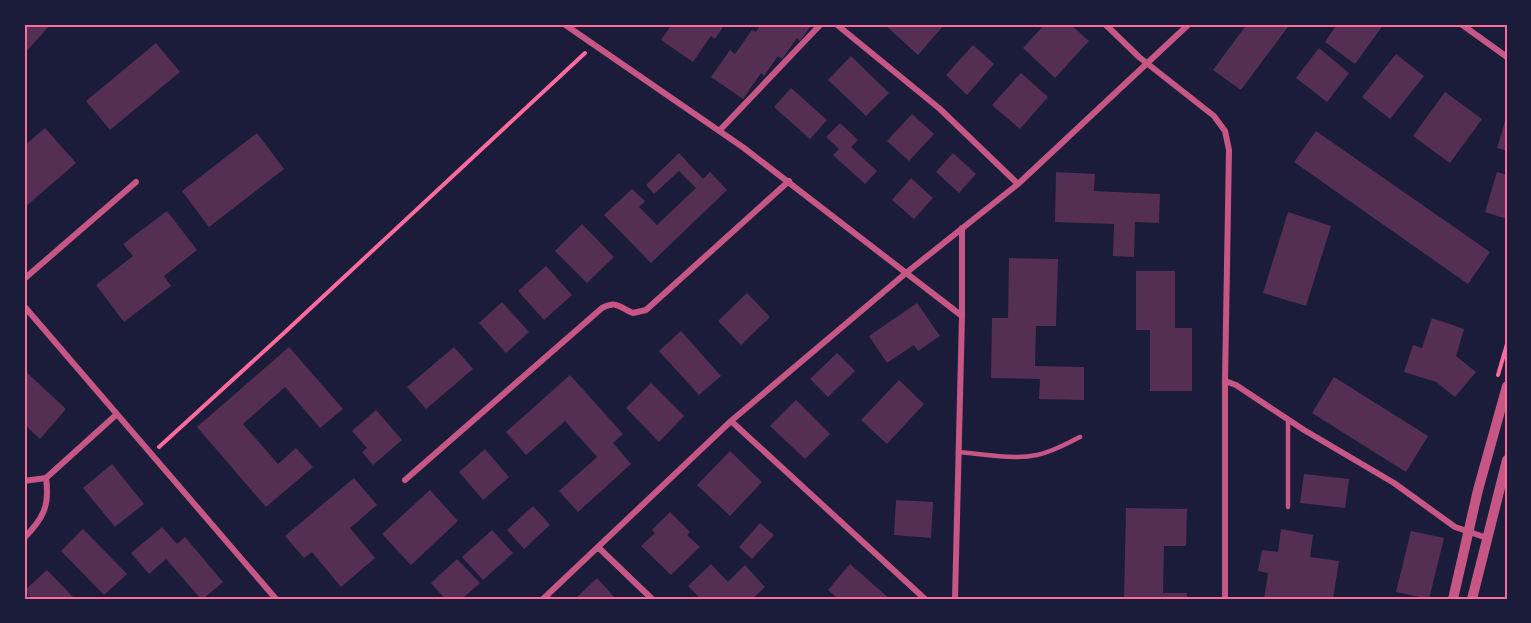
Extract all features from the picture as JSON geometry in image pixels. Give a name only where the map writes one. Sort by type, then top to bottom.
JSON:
[{"type":"street","points":[[564,24],[720,130],[962,316]]},
{"type":"street","points":[[720,130],[821,24]]},
{"type":"street","points":[[836,24],[940,109],[1018,184]]},
{"type":"street","points":[[1105,24],[1148,64],[1214,116],[1227,136],[1229,150],[1225,381],[1226,599]]},
{"type":"street","points":[[543,599],[730,421],[906,273],[1018,184],[1189,24]]},
{"type":"street","points":[[1461,24],[1507,57]]},
{"type":"street","points":[[405,480],[602,308],[612,304],[622,306],[633,313],[646,310],[789,181]]},
{"type":"street","points":[[24,279],[136,182]]},
{"type":"street","points":[[955,599],[962,228]]},
{"type":"street","points":[[24,306],[276,599]]},
{"type":"street","points":[[1225,381],[1236,385],[1394,483],[1445,520],[1468,532],[1487,538]]},
{"type":"street","points":[[1453,599],[1468,532],[1507,386]]},
{"type":"street","points":[[24,481],[46,478],[117,414]]},
{"type":"street","points":[[730,421],[925,599]]},
{"type":"street","points":[[1472,599],[1507,460]]},
{"type":"street","points":[[24,538],[44,512],[48,498],[46,478]]},
{"type":"street","points":[[598,547],[652,599]]},
{"type":"lane","points":[[1288,419],[1288,507]]},
{"type":"lane","points":[[958,452],[1028,456],[1053,450],[1080,437]]},
{"type":"path","points":[[151,454],[595,44]]},
{"type":"building","points":[[24,24],[51,24],[24,54]]},
{"type":"building","points":[[672,24],[725,24],[715,39],[711,36],[693,62],[661,40]]},
{"type":"building","points":[[761,24],[812,24],[800,41],[797,38],[782,59],[778,56],[764,76],[761,73],[743,99],[711,77],[730,50],[735,54],[752,30],[756,32]]},
{"type":"building","points":[[945,24],[918,55],[885,25]]},
{"type":"building","points":[[1045,24],[1070,24],[1089,41],[1055,78],[1023,48]]},
{"type":"building","points":[[1247,24],[1290,24],[1241,90],[1213,70]]},
{"type":"building","points":[[1337,24],[1384,24],[1355,64],[1325,42]]},
{"type":"building","points":[[156,43],[180,72],[110,130],[86,101]]},
{"type":"building","points":[[973,45],[994,64],[967,95],[946,75]]},
{"type":"building","points":[[1319,48],[1349,73],[1327,102],[1296,78]]},
{"type":"building","points":[[1396,54],[1424,76],[1390,119],[1362,97]]},
{"type":"building","points":[[851,56],[889,93],[866,116],[828,80]]},
{"type":"building","points":[[1021,73],[1048,97],[1020,129],[992,105]]},
{"type":"building","points":[[791,88],[827,120],[810,139],[774,107]]},
{"type":"building","points":[[1445,92],[1482,119],[1450,163],[1413,136]]},
{"type":"building","points":[[912,114],[934,134],[909,161],[887,141]]},
{"type":"building","points":[[1507,118],[1507,151],[1497,148]]},
{"type":"building","points":[[840,123],[858,140],[851,147],[877,171],[865,184],[833,155],[839,149],[826,137]]},
{"type":"building","points":[[45,128],[76,163],[24,208],[24,146]]},
{"type":"building","points":[[1316,131],[1490,252],[1468,284],[1294,162]]},
{"type":"building","points":[[257,133],[284,169],[209,227],[182,191]]},
{"type":"building","points":[[679,153],[703,179],[710,172],[727,190],[651,263],[604,215],[632,189],[645,201],[639,207],[657,225],[696,188],[679,171],[654,194],[646,185]]},
{"type":"building","points":[[953,153],[976,174],[959,193],[936,172]]},
{"type":"building","points":[[1056,172],[1095,174],[1094,191],[1160,194],[1159,223],[1135,222],[1134,257],[1113,256],[1114,224],[1055,222]]},
{"type":"building","points":[[1497,172],[1507,175],[1507,219],[1485,212]]},
{"type":"building","points":[[911,178],[933,198],[914,219],[892,200]]},
{"type":"building","points":[[167,211],[197,250],[164,276],[171,286],[124,322],[96,285],[133,256],[123,244]]},
{"type":"building","points":[[1288,212],[1331,226],[1306,306],[1263,293]]},
{"type":"building","points":[[582,224],[614,257],[587,283],[555,251]]},
{"type":"building","points":[[1009,258],[1058,259],[1056,326],[1036,326],[1035,366],[1084,367],[1084,400],[1039,399],[1040,379],[991,378],[992,318],[1008,318]]},
{"type":"building","points":[[546,266],[572,295],[544,320],[518,291]]},
{"type":"building","points":[[1136,271],[1175,271],[1175,328],[1192,328],[1192,391],[1150,391],[1150,330],[1136,330]]},
{"type":"building","points":[[747,293],[770,317],[741,345],[718,321]]},
{"type":"building","points":[[502,302],[529,332],[506,353],[479,323]]},
{"type":"building","points":[[917,303],[940,336],[918,351],[914,345],[887,363],[869,336]]},
{"type":"building","points":[[1432,318],[1464,329],[1456,356],[1476,372],[1455,397],[1436,382],[1404,372],[1413,345],[1422,348]]},
{"type":"building","points":[[681,331],[721,376],[699,395],[659,351]]},
{"type":"building","points":[[289,347],[343,409],[320,428],[285,387],[243,424],[278,464],[296,448],[313,467],[266,507],[197,427]]},
{"type":"building","points":[[454,347],[473,369],[426,409],[407,387]]},
{"type":"building","points":[[837,353],[855,371],[828,397],[810,379]]},
{"type":"building","points":[[24,370],[66,409],[40,439],[24,424]]},
{"type":"building","points":[[570,375],[623,434],[613,443],[631,464],[578,512],[559,491],[597,457],[565,421],[526,455],[506,432]]},
{"type":"building","points":[[1334,377],[1428,436],[1406,472],[1312,413]]},
{"type":"building","points":[[899,380],[924,404],[887,444],[861,420]]},
{"type":"building","points":[[651,383],[684,416],[659,442],[626,408]]},
{"type":"building","points":[[796,400],[830,434],[805,459],[770,426]]},
{"type":"building","points":[[376,410],[402,440],[373,465],[362,452],[367,448],[352,431]]},
{"type":"building","points":[[485,449],[509,477],[483,500],[459,472]]},
{"type":"building","points":[[730,451],[762,482],[730,516],[697,485]]},
{"type":"building","points":[[112,464],[144,504],[115,527],[83,488]]},
{"type":"building","points":[[1304,474],[1349,479],[1345,508],[1300,503]]},
{"type":"building","points":[[354,478],[377,505],[350,528],[375,558],[341,587],[312,552],[304,558],[285,536]]},
{"type":"building","points":[[430,490],[458,521],[411,565],[382,534]]},
{"type":"building","points":[[896,500],[933,502],[931,538],[894,535]]},
{"type":"building","points":[[533,506],[550,525],[524,549],[507,530]]},
{"type":"building","points":[[1126,508],[1187,509],[1186,546],[1164,546],[1163,593],[1187,593],[1187,599],[1124,599]]},
{"type":"building","points":[[670,512],[690,532],[687,535],[700,547],[671,575],[641,546],[655,533],[652,530]]},
{"type":"building","points":[[760,523],[774,535],[752,559],[739,547]]},
{"type":"building","points":[[162,527],[177,544],[185,537],[223,582],[203,599],[166,559],[149,574],[131,553]]},
{"type":"building","points":[[83,529],[127,574],[104,595],[61,551]]},
{"type":"building","points":[[1281,529],[1313,535],[1310,557],[1339,561],[1333,599],[1264,599],[1268,573],[1258,571],[1262,550],[1278,552]]},
{"type":"building","points":[[492,530],[513,553],[483,580],[462,557]]},
{"type":"building","points":[[1411,531],[1444,538],[1429,599],[1396,592]]},
{"type":"building","points":[[457,559],[480,583],[462,599],[445,599],[431,583]]},
{"type":"building","points":[[711,564],[728,582],[745,565],[765,587],[752,599],[701,599],[688,586]]},
{"type":"building","points":[[850,564],[890,599],[838,599],[828,590]]},
{"type":"building","points":[[47,570],[75,599],[32,599],[24,591]]},
{"type":"building","points":[[597,578],[616,599],[575,599]]}]
